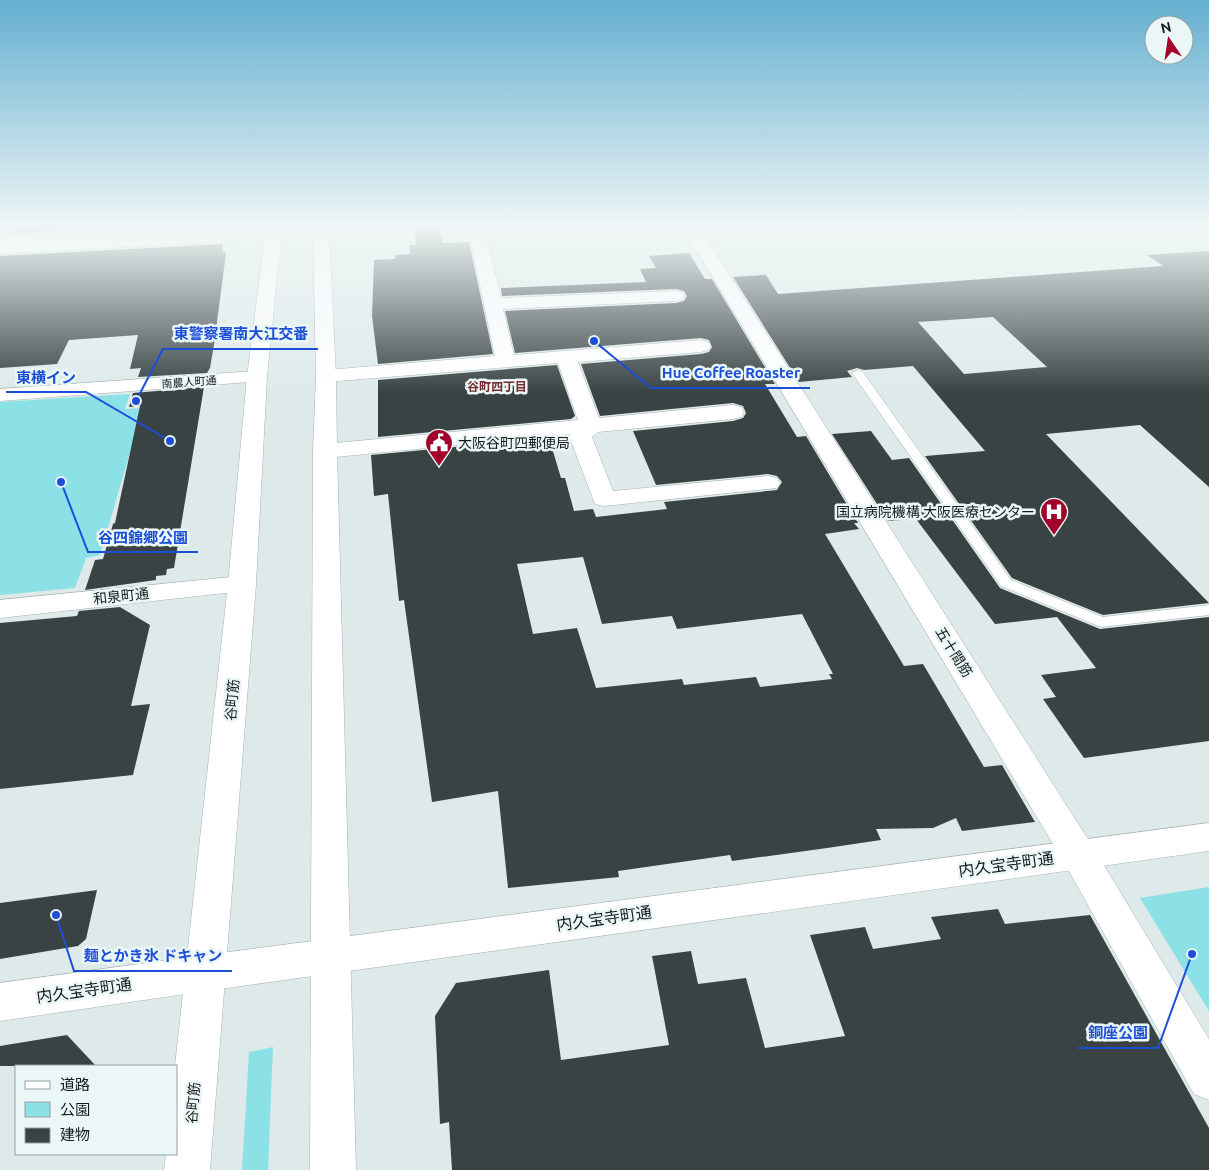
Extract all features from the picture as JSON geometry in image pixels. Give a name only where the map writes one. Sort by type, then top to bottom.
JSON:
[{"type":"main road","name":"谷町筋","points":[[187,1170],[242,584],[257,377],[283,284]]},
{"type":"main road","points":[[308,284],[326,376],[325,451],[333,1170]]},
{"type":"main road","points":[[489,284],[506,362]]},
{"type":"main road","name":"五十間筋","points":[[726,284],[1078,854],[1209,1078]]},
{"type":"main road","points":[[494,304],[676,296]]},
{"type":"main road","points":[[326,376],[700,346]]},
{"type":"main road","points":[[566,357],[590,426]]},
{"type":"main road","name":"南農人町通","points":[[0,395],[257,377]]},
{"type":"main road","points":[[325,451],[733,412]]},
{"type":"main road","points":[[590,426],[580,436],[604,499],[768,483]]},
{"type":"main road","name":"和泉町通","points":[[0,608],[242,584]]},
{"type":"main road","name":"内久宝寺町通","points":[[0,1002],[206,972],[1209,837]]},
{"type":"lane","points":[[858,373],[1006,583],[1101,622],[1209,610]]},
{"type":"green space","points":[[130,394],[125,409],[143,408],[100,555],[86,558],[75,588],[0,595],[0,402]]},
{"type":"green space","points":[[1209,887],[1209,1011],[1140,898]]},
{"type":"green space","points":[[273,1047],[268,1170],[242,1170],[249,1052]]},
{"type":"building","points":[[0,284],[222,284],[214,345],[210,368],[207,373],[138,377],[141,368],[130,369],[138,335],[69,340],[57,364],[0,368]]},
{"type":"building","points":[[373,284],[478,284],[493,354],[378,364],[372,316]]},
{"type":"building","points":[[607,284],[715,284],[775,384],[765,384],[797,437],[806,436],[858,523],[854,523],[859,529],[825,534],[904,666],[923,664],[984,767],[1002,765],[1035,822],[962,831],[956,818],[933,828],[876,829],[881,840],[732,861],[730,855],[618,871],[619,877],[508,888],[498,791],[432,802],[404,600],[399,601],[388,494],[374,496],[371,455],[549,438],[561,478],[565,478],[574,511],[593,509],[596,517],[667,509],[664,502],[777,490],[782,482],[777,476],[768,474],[656,485],[633,431],[733,421],[743,418],[746,413],[743,406],[733,403],[600,416],[581,364],[701,354],[709,352],[712,347],[709,340],[701,338],[515,353],[505,311],[676,303],[684,301],[687,296],[684,291],[676,289],[502,296],[501,288]],"holes":[[[583,557],[602,624],[672,616],[677,629],[802,614],[833,674],[829,674],[832,679],[760,687],[756,677],[684,685],[682,679],[596,688],[577,628],[533,634],[517,564]]]},
{"type":"building","points":[[737,284],[771,284],[778,294],[921,284],[1209,284],[1209,487],[1140,425],[1046,434],[1209,603],[1103,615],[1012,578],[925,456],[985,451],[913,366],[864,370],[857,368],[847,371],[852,377],[799,382]],"holes":[[[993,317],[1047,367],[964,374],[918,322]]]},
{"type":"building","points":[[557,365],[575,416],[571,419],[378,437],[378,380]]},
{"type":"building","points":[[204,387],[174,568],[167,569],[166,575],[156,576],[156,580],[85,590],[95,560],[103,559],[113,524],[115,523],[140,406],[129,407],[133,393]]},
{"type":"building","points":[[871,431],[892,460],[909,458],[1000,588],[1100,629],[1209,617],[1209,741],[1084,758],[1043,699],[1056,697],[1041,675],[1096,668],[1057,617],[995,624],[916,519],[888,521],[832,434]]},
{"type":"building","points":[[120,607],[150,625],[131,706],[150,704],[133,775],[0,789],[0,623],[77,616],[79,611]]},
{"type":"building","points":[[97,890],[86,939],[78,946],[0,959],[0,903]]},
{"type":"building","points":[[998,909],[1005,924],[1090,915],[1209,1128],[1209,1170],[452,1170],[449,1122],[440,1124],[435,1016],[456,983],[549,970],[561,1060],[669,1045],[652,956],[691,951],[698,984],[746,978],[765,1048],[845,1036],[810,935],[865,927],[873,949],[941,939],[931,917]]},
{"type":"building","points":[[67,1035],[95,1065],[0,1066],[0,1046]]},
{"type":"place","name":"Hue Coffee Roaster","points":[[594,341]]},
{"type":"place","name":"東警察署南大江交番","points":[[136,401]]},
{"type":"place","name":"東横イン","points":[[170,441]]},
{"type":"place","name":"大阪谷町四郵便局","points":[[439,467]]},
{"type":"place","name":"谷四錦郷公園","points":[[61,482]]},
{"type":"place","name":"国立病院機構 大阪医療センター","points":[[1054,536]]},
{"type":"place","name":"麺とかき氷 ドキャン","points":[[56,915]]},
{"type":"place","name":"銅座公園","points":[[1192,954]]},
{"type":"district","name":"谷町四丁目","points":[[497,386]]}]
